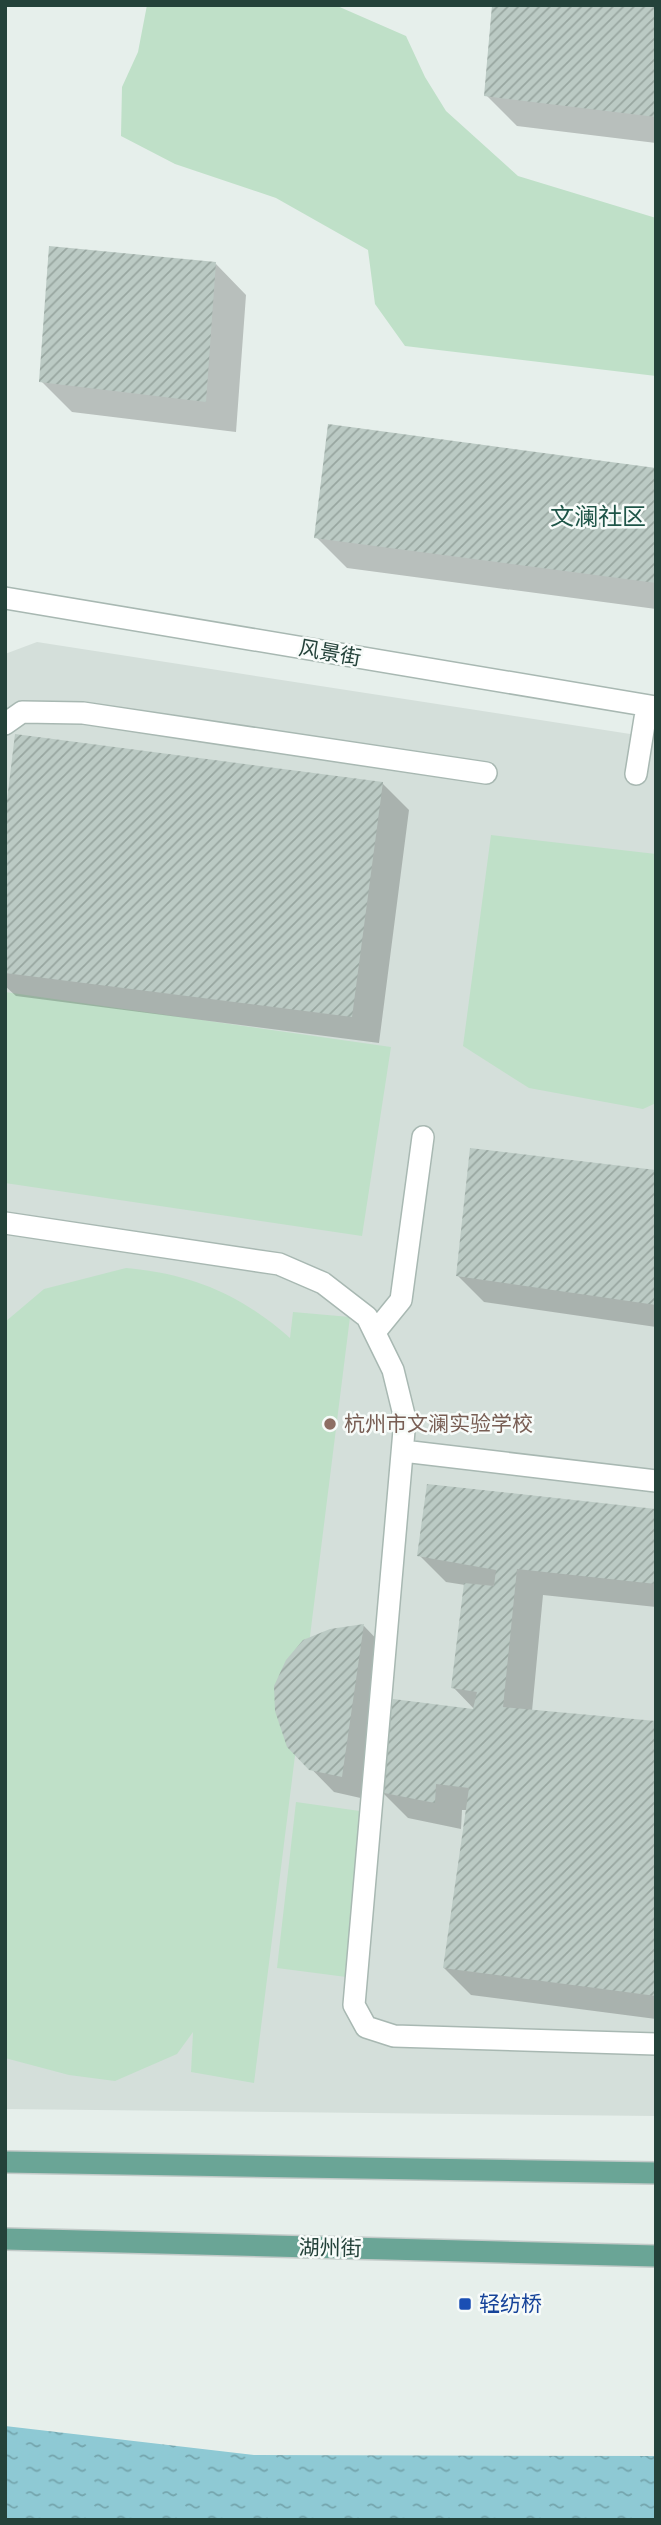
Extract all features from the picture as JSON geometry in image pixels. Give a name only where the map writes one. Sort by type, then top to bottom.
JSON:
[{"type":"main road","points":[[5,2162],[656,2173]]},
{"type":"main road","name":"湖州街","points":[[5,2239],[656,2256]]},
{"type":"street","name":"风景街","points":[[5,598],[651,707]]},
{"type":"street","points":[[636,774],[651,707]]},
{"type":"street","points":[[5,724],[22,712],[83,713],[486,773]]},
{"type":"street","points":[[375,1332],[401,1300],[423,1137]]},
{"type":"street","points":[[5,1223],[279,1264],[323,1283],[367,1317],[393,1370],[405,1419],[354,2004],[366,2027],[394,2036],[656,2044]]},
{"type":"street","points":[[403,1451],[656,1481]]},
{"type":"shaded area","name":"杭州市文澜实验学校","points":[[37,642],[656,738],[656,2116],[5,2109],[5,654]]},
{"type":"green space","points":[[147,5],[335,5],[406,36],[425,77],[446,111],[518,176],[656,218],[656,376],[405,346],[375,304],[368,250],[276,198],[175,164],[121,136],[122,87],[138,52]]},
{"type":"green space","points":[[491,835],[656,854],[656,1103],[643,1109],[529,1088],[463,1046]]},
{"type":"green space","points":[[5,992],[391,1047],[362,1236],[5,1183]]},
{"type":"green space","points":[[126,1268],[172,1275],[214,1289],[253,1309],[290,1338],[293,1312],[350,1317],[254,2083],[191,2072],[193,2032],[177,2054],[115,2081],[69,2075],[5,2058],[5,1322],[44,1289]]},
{"type":"green space","points":[[296,1802],[374,1813],[354,1978],[277,1968]]},
{"type":"water","points":[[5,2426],[254,2455],[656,2456],[656,2520],[5,2520]]},
{"type":"building","points":[[492,5],[656,5],[656,117],[484,96]]},
{"type":"building","points":[[49,246],[216,262],[206,402],[39,382]]},
{"type":"building","points":[[328,424],[656,468],[656,583],[314,538]]},
{"type":"building","points":[[15,734],[383,782],[352,1017],[5,973],[5,817]]},
{"type":"building","points":[[470,1148],[656,1170],[656,1305],[456,1276]]},
{"type":"building","points":[[427,1484],[656,1509],[656,1584],[517,1569],[503,1707],[656,1721],[656,1996],[443,1968],[469,1788],[436,1784],[435,1803],[379,1792],[393,1699],[473,1709],[477,1692],[451,1688],[464,1583],[494,1586],[496,1570],[417,1556]]},
{"type":"building","points":[[364,1624],[342,1777],[309,1770],[287,1747],[275,1711],[274,1686],[286,1660],[303,1640],[330,1629]]},
{"type":"place","name":"杭州市文澜实验学校","points":[[330,1424]]},
{"type":"place","name":"轻纺桥","points":[[465,2304]]},
{"type":"district","name":"文澜社区","points":[[598,517]]}]
